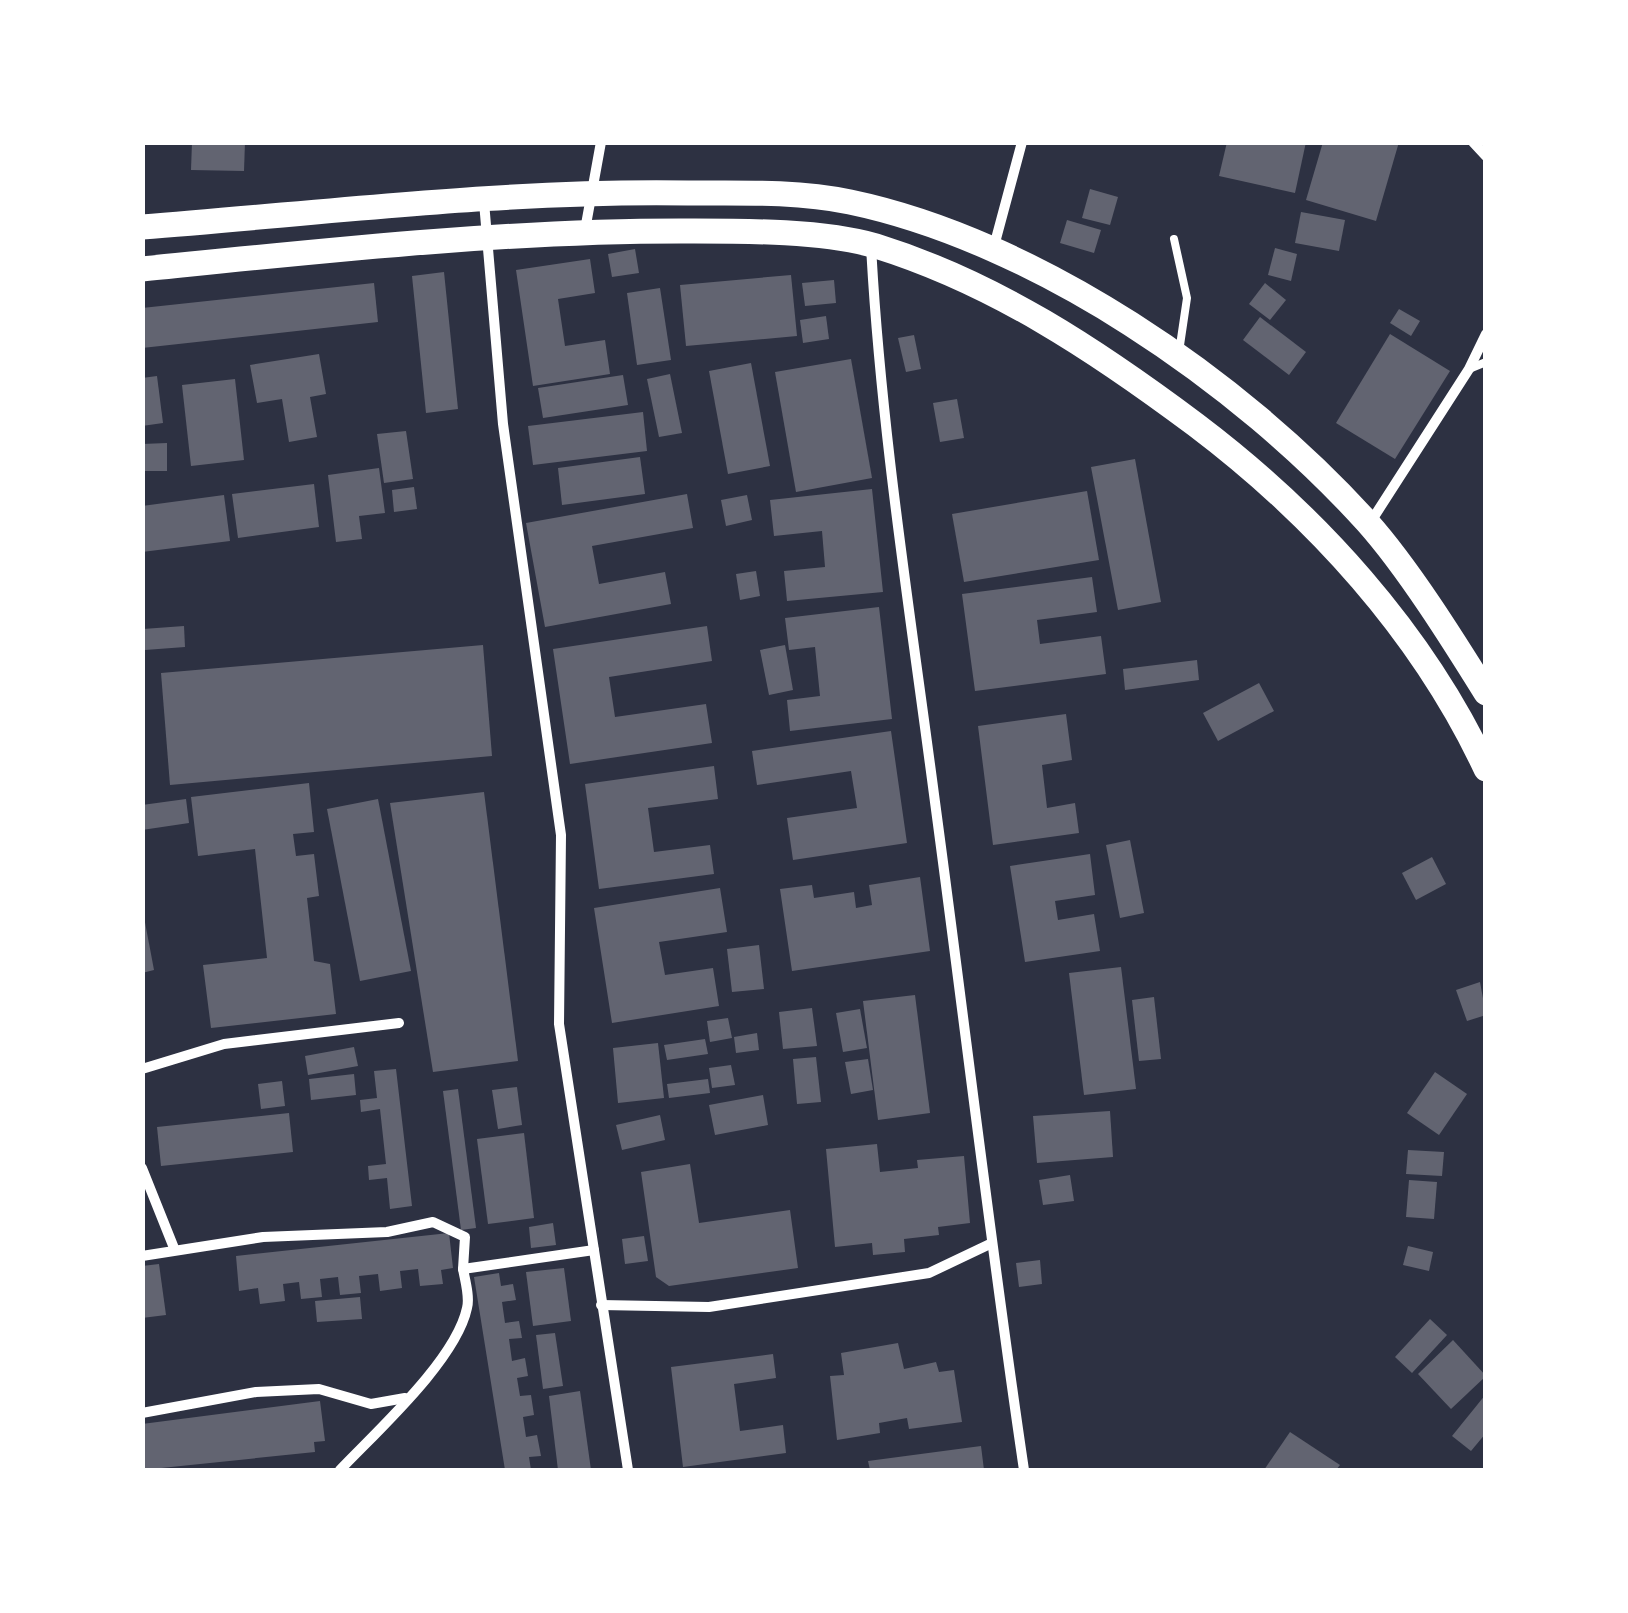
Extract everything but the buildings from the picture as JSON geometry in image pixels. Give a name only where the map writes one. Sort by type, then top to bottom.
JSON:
[{"type":"main road","points":[[142,227],[593,191],[780,194],[848,202],[993,251],[1102,306],[1178,357],[1292,447],[1369,524],[1478,661],[1486,693]]},
{"type":"main road","points":[[142,269],[584,231],[758,231],[872,245],[946,272],[1030,311],[1157,396],[1258,475],[1336,548],[1388,614],[1451,704],[1486,769]]},
{"type":"street","points":[[584,231],[601,142]]},
{"type":"street","points":[[993,251],[1022,142]]},
{"type":"street","points":[[1473,142],[1486,156]]},
{"type":"street","points":[[484,198],[503,424],[561,835],[559,1024],[628,1470]]},
{"type":"street","points":[[872,245],[881,371],[990,1244],[1024,1470]]},
{"type":"street","points":[[1369,524],[1469,369],[1486,334]]},
{"type":"street","points":[[142,1069],[224,1044],[399,1023]]},
{"type":"street","points":[[142,1168],[174,1248]]},
{"type":"street","points":[[142,1256],[263,1237],[388,1232],[433,1222],[465,1237],[463,1269],[468,1307],[425,1386],[406,1398],[340,1470]]},
{"type":"street","points":[[601,1306],[709,1307],[929,1273],[990,1244]]},
{"type":"street","points":[[463,1269],[594,1250]]},
{"type":"street","points":[[142,1413],[256,1392],[319,1389],[371,1404],[406,1398]]},
{"type":"lane","points":[[1174,239],[1187,298],[1178,357]]},
{"type":"lane","points":[[1469,369],[1486,362]]}]
